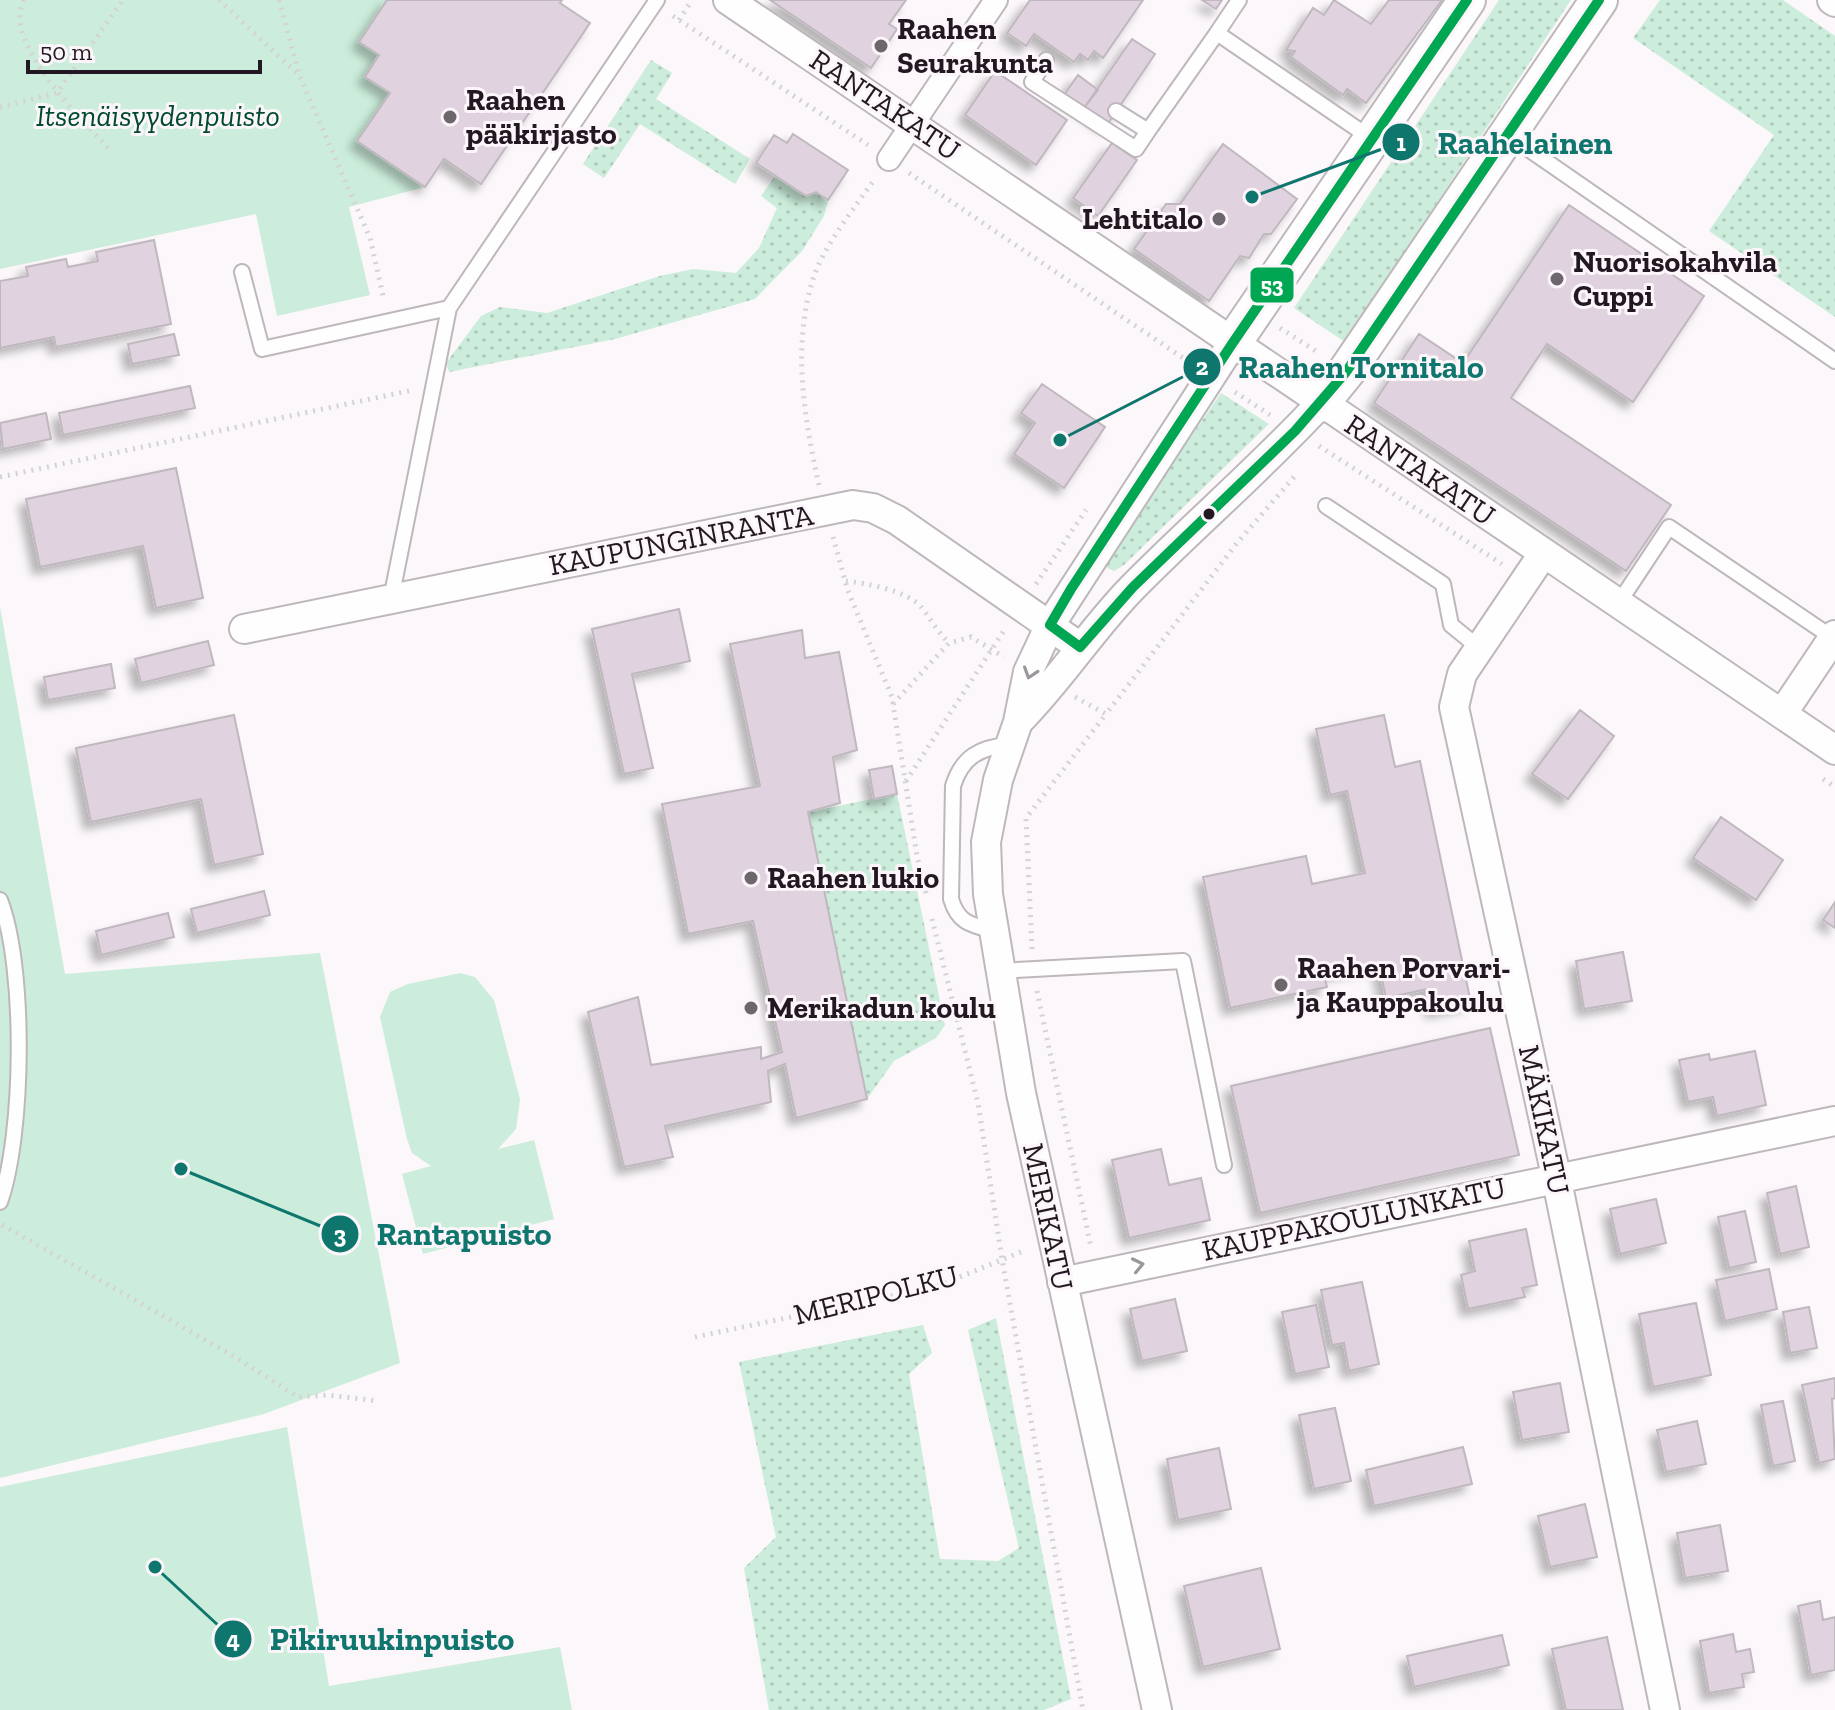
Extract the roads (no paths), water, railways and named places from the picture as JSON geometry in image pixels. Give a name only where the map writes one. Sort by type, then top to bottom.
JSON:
[{"type":"street","name":"RANTAKATU","points":[[728,0],[1320,404],[1835,750]]},
{"type":"street","points":[[889,159],[996,0]]},
{"type":"street","points":[[1232,344],[1467,0]]},
{"type":"street","points":[[1014,734],[1054,686],[1080,647],[1133,587],[1320,404],[1346,372],[1599,0]]},
{"type":"street","name":"MERIKATU","points":[[1157,1710],[1021,1093],[999,971],[986,842],[1028,672],[1050,625],[1232,344]]},
{"type":"street","name":"KAUPUNGINRANTA","points":[[244,629],[853,505],[873,508],[897,520],[1013,617],[1050,625],[1080,647]]},
{"type":"street","name":"MÄKIKATU","points":[[1543,554],[1462,674],[1454,707],[1556,1176],[1665,1710]]},
{"type":"street","points":[[1782,714],[1834,637]]},
{"type":"street","name":"KAUPPAKOULUNKATU","points":[[1062,1282],[1556,1176],[1835,1121]]},
{"type":"lane","points":[[1046,60],[1032,82],[1136,149],[1239,0]]},
{"type":"lane","points":[[391,599],[449,308],[656,2]]},
{"type":"lane","points":[[1217,33],[1372,139]]},
{"type":"lane","points":[[1116,111],[1148,131]]},
{"type":"lane","points":[[1508,135],[1835,361]]},
{"type":"lane","points":[[242,272],[262,349],[449,308]]},
{"type":"lane","points":[[1326,506],[1443,584],[1451,625],[1478,647]]},
{"type":"lane","points":[[1618,604],[1669,527],[1834,637]]},
{"type":"lane","points":[[994,931],[965,923],[956,915],[951,899],[953,786],[958,769],[971,755],[1014,734]]},
{"type":"lane","points":[[0,900],[11,928],[19,1038],[8,1179],[0,1202]]},
{"type":"lane","points":[[999,971],[1183,961],[1224,1165]]},
{"type":"place","name":"Raahen Seurakunta","points":[[881,46]]},
{"type":"place","name":"Raahen pääkirjasto","points":[[450,117]]},
{"type":"place","name":"Raahelainen","points":[[1252,197]]},
{"type":"place","name":"Lehtitalo","points":[[1219,219]]},
{"type":"place","name":"Nuorisokahvila Cuppi","points":[[1557,279]]},
{"type":"place","name":"Raahen Tornitalo","points":[[1060,440]]},
{"type":"place","name":"Raahen lukio","points":[[751,878]]},
{"type":"place","name":"Raahen Porvari- ja Kauppakoulu","points":[[1281,985]]},
{"type":"place","name":"Merikadun koulu","points":[[751,1008]]},
{"type":"place","name":"Rantapuisto","points":[[181,1169]]},
{"type":"place","name":"Pikiruukinpuisto","points":[[155,1567]]},
{"type":"park label","name":"Itsenäisyydenpuisto","points":[[158,116]]}]
